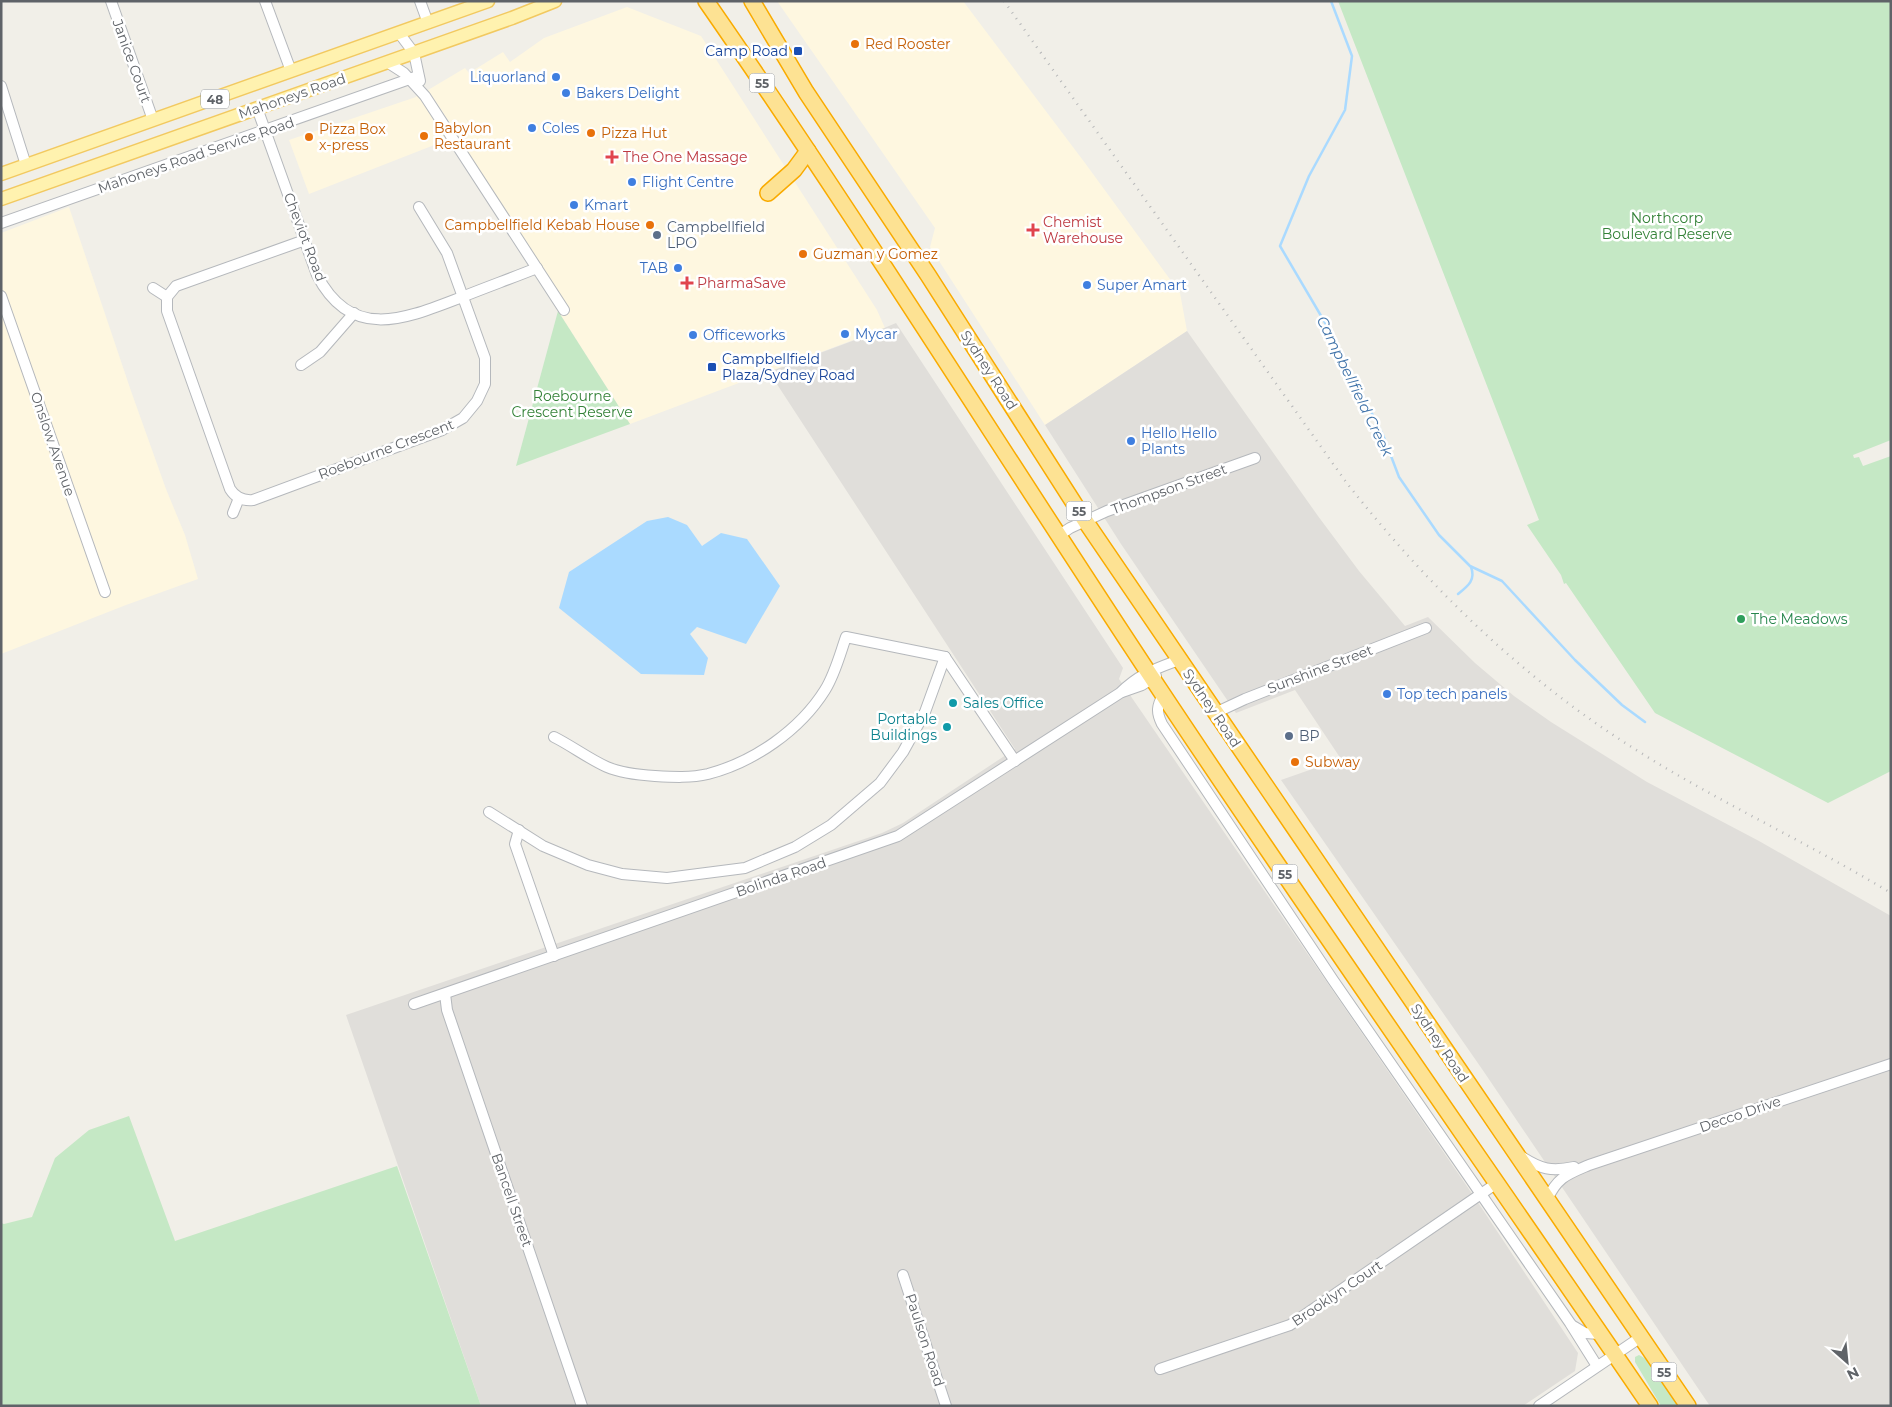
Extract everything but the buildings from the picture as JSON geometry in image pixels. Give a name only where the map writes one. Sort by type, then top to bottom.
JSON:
[{"type":"highway","points":[[698,1],[715,14]]},
{"type":"highway","name":"55","points":[[706,1],[808,151],[1163,695],[1650,1406]]},
{"type":"highway","name":"Sydney Road","points":[[752,1],[806,92],[968,337],[1086,522],[1688,1406]]},
{"type":"highway","points":[[768,193],[794,170],[808,151]]},
{"type":"main road","name":"Mahoneys Road","points":[[1,174],[488,1]]},
{"type":"main road","name":"Mahoneys Road","points":[[1,199],[555,1]]},
{"type":"street","name":"Janice Court","points":[[111,1],[153,120]]},
{"type":"street","points":[[266,1],[291,72]]},
{"type":"street","points":[[420,1],[428,23]]},
{"type":"street","points":[[399,33],[414,52],[414,78]]},
{"type":"street","points":[[387,62],[414,78],[564,310]]},
{"type":"street","name":"Mahoneys Road Service Road","points":[[1,223],[414,78]]},
{"type":"street","points":[[1,86],[26,165]]},
{"type":"street","name":"Cheviot Road","points":[[257,108],[318,275],[325,289],[335,301],[354,313],[381,320],[399,319],[538,268]]},
{"type":"street","name":"Roebourne Crescent","points":[[239,498],[253,500],[442,430],[464,418],[477,401],[485,384],[486,373],[483,349],[445,249],[419,207]]},
{"type":"street","points":[[233,514],[239,498],[230,488],[167,310],[167,296],[176,286],[305,240]]},
{"type":"street","points":[[153,288],[167,296]]},
{"type":"street","name":"Onslow Avenue","points":[[1,296],[105,592]]},
{"type":"street","points":[[301,366],[320,352],[354,313]]},
{"type":"street","name":"Thompson Street","points":[[1058,536],[1070,528],[1107,511],[1255,458]]},
{"type":"street","name":"Sunshine Street","points":[[1215,713],[1426,628]]},
{"type":"street","points":[[554,737],[607,767],[643,776],[678,778],[707,774],[735,765],[772,744],[809,712],[833,676],[846,637],[945,657],[1015,760]]},
{"type":"street","points":[[490,812],[543,846],[588,865],[622,874],[667,878],[745,868],[795,847],[824,829],[838,820],[880,783],[903,752],[925,712],[945,657]]},
{"type":"street","name":"Bolinda Road","points":[[414,1004],[898,836],[1120,693],[1134,688],[1150,675],[1179,660]]},
{"type":"street","points":[[1163,695],[1157,712],[1162,724],[1597,1366]]},
{"type":"street","points":[[519,830],[515,844],[554,956]]},
{"type":"street","points":[[1313,949],[1329,939]]},
{"type":"street","name":"Bancell Street","points":[[445,994],[447,1010],[582,1406]]},
{"type":"street","name":"Decco Drive","points":[[1547,1200],[1554,1185],[1561,1178],[1589,1165],[1891,1064]]},
{"type":"street","name":"Decco Drive","points":[[1516,1154],[1537,1166],[1554,1170],[1589,1165]]},
{"type":"street","name":"Brooklyn Court","points":[[1160,1370],[1290,1325],[1497,1183]]},
{"type":"street","name":"Paulson Road","points":[[903,1275],[946,1406]]},
{"type":"street","points":[[1570,1324],[1585,1333],[1600,1334]]},
{"type":"street","points":[[1538,1406],[1641,1337]]},
{"type":"shaded area","points":[[777,1],[963,1],[1180,293],[1187,331],[1045,425],[930,247],[935,228]]},
{"type":"shaded area","points":[[627,7],[701,36],[877,310],[885,328],[630,424],[558,311],[460,138],[428,90],[465,68],[469,73],[503,52],[510,62],[544,38]]},
{"type":"shaded area","points":[[418,93],[447,140],[309,194],[289,140],[416,97]]},
{"type":"shaded area","points":[[69,207],[131,391],[166,489],[185,535],[198,579],[1,654],[1,233]]},
{"type":"shaded area","points":[[896,323],[1123,668],[1119,679],[1475,1198],[1578,1353],[1575,1371],[1523,1406],[481,1406],[346,1015],[882,833],[903,823],[1015,749],[769,372]]},
{"type":"shaded area","points":[[1187,331],[1318,516],[1359,571],[1405,626],[1428,617],[1475,663],[1514,696],[1551,722],[1647,782],[1759,841],[1891,916],[1891,1406],[1710,1406],[1482,1069],[1281,780],[1341,759],[1295,690],[1236,713],[1121,544],[1045,425]]},
{"type":"green space","name":"Northcorp Boulevard Reserve","points":[[1338,1],[1891,1],[1891,440],[1853,455],[1854,458],[1859,457],[1863,466],[1891,456],[1891,771],[1828,803],[1655,713],[1566,583],[1564,584],[1561,575],[1527,525],[1539,520]]},
{"type":"green space","name":"Roebourne Crescent Reserve","points":[[558,311],[630,424],[516,466]]},
{"type":"green space","points":[[129,1116],[175,1241],[397,1166],[481,1406],[1,1406],[1,1223],[4,1224],[32,1217],[55,1158],[89,1130]]},
{"type":"green space","points":[[1639,1355],[1645,1358],[1656,1370],[1680,1406],[1661,1406],[1635,1362],[1635,1357]]},
{"type":"water","points":[[668,517],[687,525],[702,546],[721,533],[747,539],[780,586],[746,644],[697,627],[690,634],[708,658],[704,675],[641,674],[559,608],[569,572],[647,521]]},
{"type":"waterway","name":"Campbellfield Creek","points":[[1331,1],[1352,56],[1345,110],[1309,176],[1280,246],[1327,326],[1383,435],[1399,477],[1439,535],[1470,566],[1502,581],[1575,660],[1622,705],[1645,722]]},
{"type":"waterway","points":[[1458,594],[1472,579],[1471,567]]},
{"type":"railway","points":[[1004,1],[1346,482],[1377,520],[1442,592],[1513,659],[1589,719],[1662,766],[1891,893]]},
{"type":"place","name":"Red Rooster","points":[[855,44]]},
{"type":"place","name":"Camp Road","points":[[798,51]]},
{"type":"place","name":"Liquorland","points":[[556,77]]},
{"type":"place","name":"Bakers Delight","points":[[566,93]]},
{"type":"place","name":"Coles","points":[[532,128]]},
{"type":"place","name":"Pizza Hut","points":[[591,133]]},
{"type":"place","name":"Babylon Restaurant","points":[[424,136]]},
{"type":"place","name":"Pizza Box x-press","points":[[309,137]]},
{"type":"place","name":"The One Massage","points":[[612,157]]},
{"type":"place","name":"Flight Centre","points":[[632,182]]},
{"type":"place","name":"Kmart","points":[[574,205]]},
{"type":"place","name":"Campbellfield Kebab House","points":[[650,225]]},
{"type":"place","name":"Chemist Warehouse","points":[[1033,230]]},
{"type":"place","name":"Campbellfield LPO","points":[[657,235]]},
{"type":"place","name":"Guzman y Gomez","points":[[803,254]]},
{"type":"place","name":"TAB","points":[[678,268]]},
{"type":"place","name":"PharmaSave","points":[[687,283]]},
{"type":"place","name":"Super Amart","points":[[1087,285]]},
{"type":"place","name":"Mycar","points":[[845,334]]},
{"type":"place","name":"Officeworks","points":[[693,335]]},
{"type":"place","name":"Campbellfield Plaza/Sydney Road","points":[[712,367]]},
{"type":"place","name":"Hello Hello Plants","points":[[1131,441]]},
{"type":"place","name":"The Meadows","points":[[1741,619]]},
{"type":"place","name":"Top tech panels","points":[[1387,694]]},
{"type":"place","name":"Sales Office","points":[[953,703]]},
{"type":"place","name":"Portable Buildings","points":[[947,727]]},
{"type":"place","name":"BP","points":[[1289,736]]},
{"type":"place","name":"Subway","points":[[1295,762]]}]
